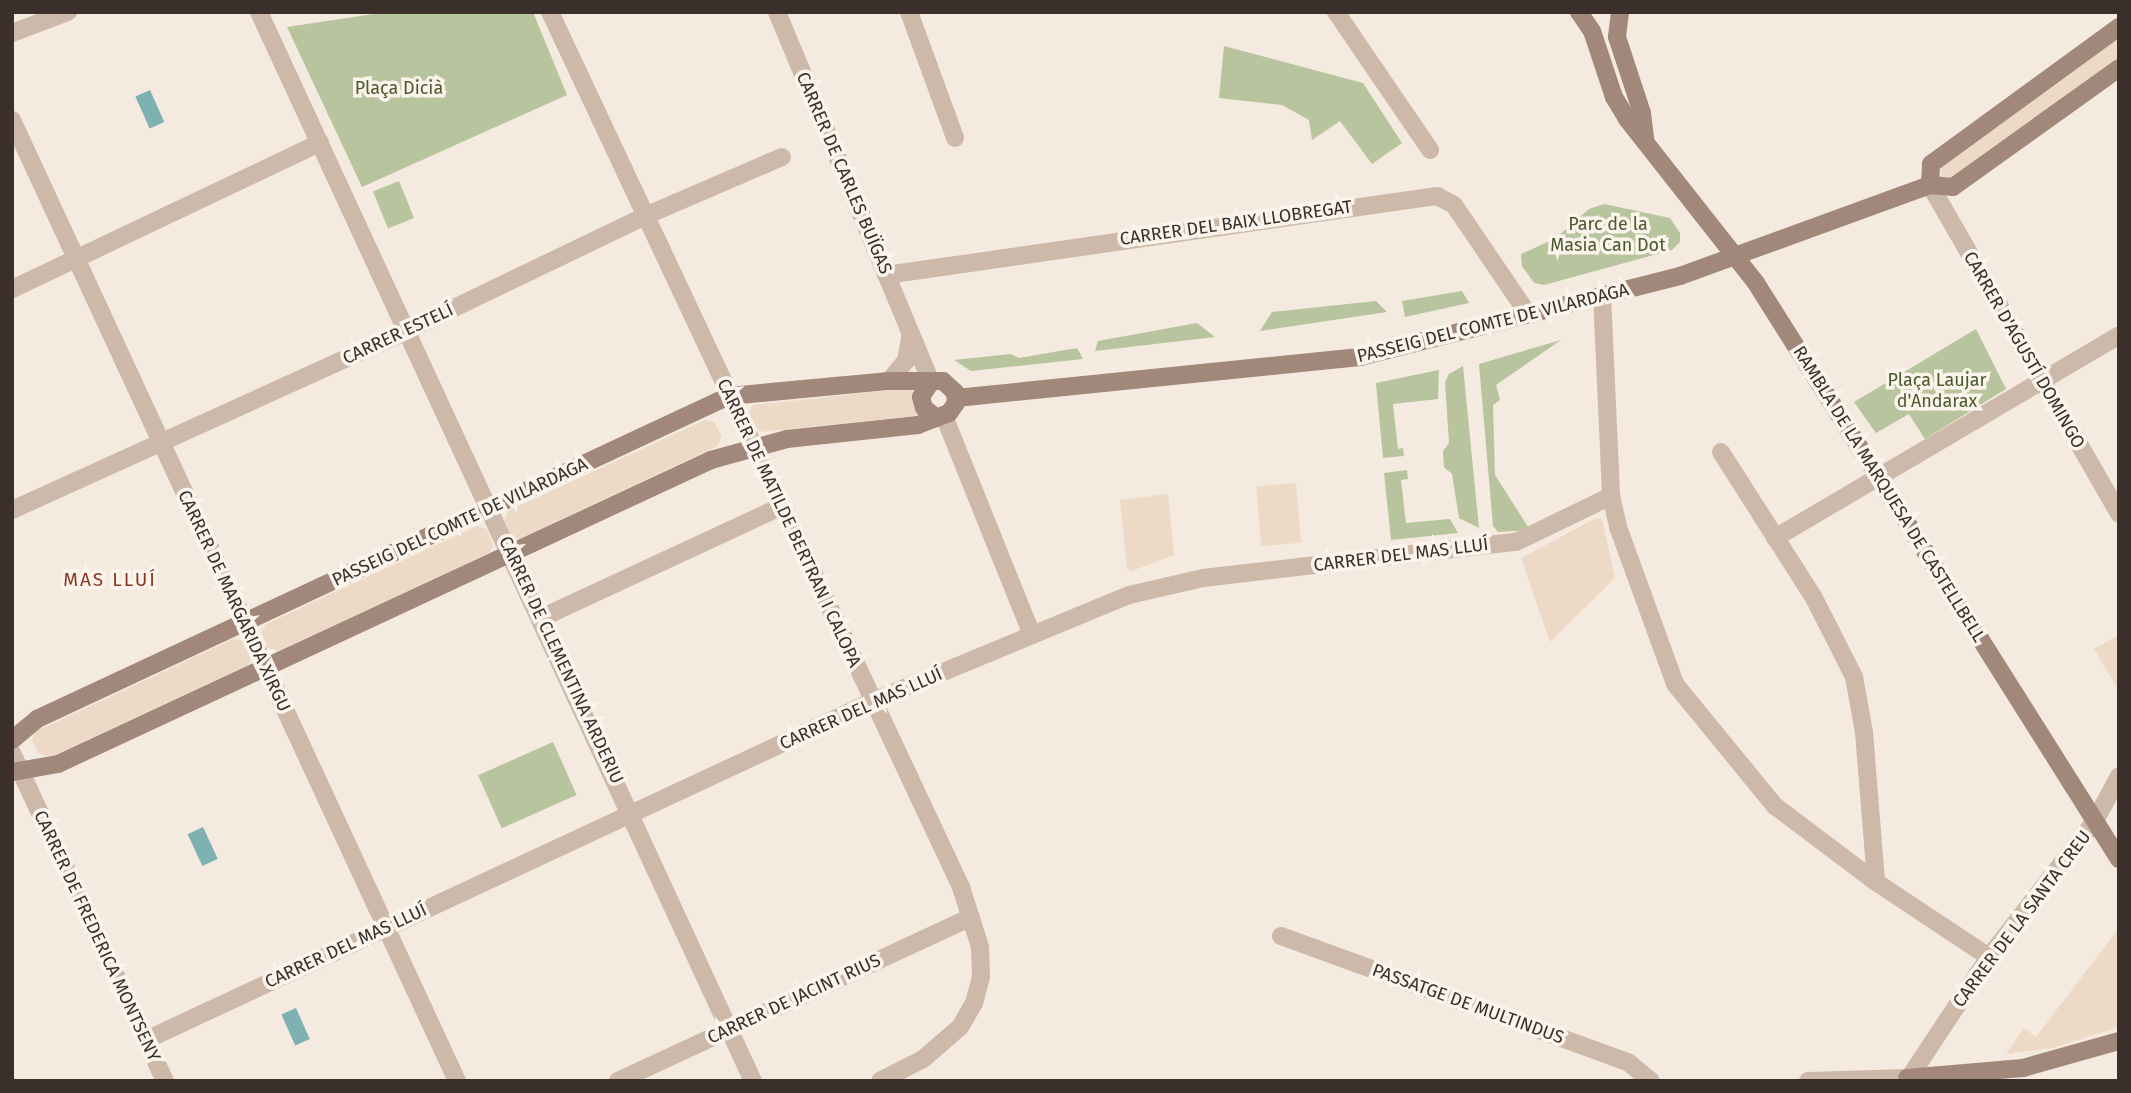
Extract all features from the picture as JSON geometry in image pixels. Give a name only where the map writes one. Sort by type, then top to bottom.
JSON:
[{"type":"street","points":[[12,33],[68,12]]},
{"type":"street","name":"CARRER DE CLEMENTINA ARDERIU","points":[[259,12],[732,1028],[753,1081]]},
{"type":"street","name":"CARRER DE MATILDE BERTRAN I CALOPA","points":[[550,12],[961,887],[971,917],[980,947],[981,977],[974,1003],[944,1044],[880,1081]]},
{"type":"street","name":"CARRER DE CARLES BUÏGAS","points":[[777,12],[931,382]]},
{"type":"street","points":[[909,12],[955,138]]},
{"type":"street","points":[[1336,12],[1430,150]]},
{"type":"street","name":"RAMBLA DE LA MARQUESA DE CASTELLBELL","points":[[1579,12],[1592,31],[1614,97],[1734,258],[1756,283],[2119,859]]},
{"type":"street","name":"RAMBLA DE LA MARQUESA DE CASTELLBELL","points":[[1620,12],[1617,37],[1642,113],[1645,139]]},
{"type":"street","points":[[1930,185],[1931,164],[2119,27]]},
{"type":"street","name":"PASSEIG DEL COMTE DE VILARDAGA","points":[[956,398],[1360,358],[1734,258],[1930,185],[1953,187],[2119,68]]},
{"type":"street","name":"CARRER DE MARGARIDA XIRGU","points":[[12,120],[457,1081]]},
{"type":"street","points":[[12,289],[320,143]]},
{"type":"street","name":"CARRER ESTELÍ","points":[[12,510],[407,330],[645,216],[782,157]]},
{"type":"street","name":"CARRER D'AGUSTÍ DOMINGO","points":[[1930,185],[2039,380],[2119,514]]},
{"type":"street","name":"CARRER DEL BAIX LLOBREGAT","points":[[886,275],[1437,196],[1454,205],[1528,314]]},
{"type":"street","points":[[1602,295],[1611,496],[1618,527],[1675,684],[1775,806],[1876,881],[1989,957]]},
{"type":"street","points":[[889,381],[906,361],[911,333]]},
{"type":"street","points":[[1775,538],[2119,335]]},
{"type":"street","name":"PASSEIG DEL COMTE DE VILARDAGA","points":[[12,740],[37,719],[729,396],[889,381],[931,382]]},
{"type":"street","points":[[16,772],[58,764],[711,460],[754,447],[918,425],[938,415],[953,409],[956,398],[947,383],[931,382],[921,397],[924,408],[938,415],[1032,635]]},
{"type":"street","points":[[1721,452],[1814,598],[1854,677],[1864,732],[1876,881]]},
{"type":"street","name":"CARRER DEL MAS LLUÍ","points":[[146,1040],[873,701],[1129,595],[1203,578],[1516,542],[1611,496]]},
{"type":"street","points":[[541,618],[782,506]]},
{"type":"street","name":"CARRER DE FREDERICA MONTSENY","points":[[12,753],[16,772],[165,1081]]},
{"type":"street","name":"CARRER DE LA SANTA CREU","points":[[1907,1080],[1989,957],[2095,821],[2119,776]]},
{"type":"street","name":"CARRER DE JACINT RIUS","points":[[618,1081],[971,917]]},
{"type":"street","name":"PASSATGE DE MULTINDUS","points":[[1281,936],[1629,1063],[1651,1081]]},
{"type":"street","points":[[1808,1081],[1907,1080],[1976,1074],[2060,1059],[2119,1041]]},
{"type":"green space","name":"Plaça Dicià","points":[[387,12],[533,12],[567,95],[362,187],[287,27]]},
{"type":"green space","points":[[1224,46],[1363,83],[1402,143],[1372,164],[1340,121],[1312,140],[1309,120],[1282,105],[1219,98]]},
{"type":"green space","points":[[399,181],[414,218],[388,229],[373,191]]},
{"type":"green space","name":"Parc de la Masia Can Dot","points":[[1604,204],[1670,218],[1680,233],[1680,242],[1672,250],[1544,285],[1534,283],[1522,266],[1521,254],[1556,238],[1589,209]]},
{"type":"green space","points":[[1462,291],[1469,303],[1405,317],[1402,301]]},
{"type":"green space","points":[[1376,301],[1387,312],[1260,331],[1272,312]]},
{"type":"green space","points":[[1197,323],[1215,337],[1095,351],[1098,341]]},
{"type":"green space","name":"Plaça Laujar d'Andarax","points":[[1976,329],[2006,389],[1925,439],[1909,414],[1876,433],[1854,402]]},
{"type":"green space","points":[[1561,340],[1496,385],[1500,400],[1493,405],[1495,475],[1530,530],[1498,532],[1493,526],[1479,364]]},
{"type":"green space","points":[[1077,348],[1083,359],[971,371],[954,360],[1011,354],[1019,358]]},
{"type":"green space","points":[[1463,366],[1479,528],[1459,518],[1452,474],[1444,467],[1443,451],[1449,443],[1445,382],[1449,374]]},
{"type":"green space","points":[[1439,370],[1438,399],[1393,404],[1398,449],[1403,448],[1404,456],[1383,458],[1376,383]]},
{"type":"green space","points":[[1407,470],[1408,479],[1401,480],[1406,523],[1450,519],[1458,533],[1391,540],[1384,473]]},
{"type":"green space","points":[[553,742],[577,795],[502,828],[478,775]]},
{"type":"shaded area","points":[[2119,34],[2119,62],[1960,179],[1941,180],[1941,163]]},
{"type":"shaded area","points":[[908,388],[915,392],[920,413],[914,416],[760,432],[748,415],[753,405]]},
{"type":"shaded area","points":[[705,420],[714,422],[722,437],[717,446],[519,539],[511,537],[503,523],[508,511]]},
{"type":"shaded area","points":[[1296,483],[1301,543],[1261,546],[1256,486]]},
{"type":"shaded area","points":[[1168,494],[1174,555],[1132,571],[1127,569],[1120,500]]},
{"type":"shaded area","points":[[1596,518],[1602,519],[1615,578],[1550,642],[1521,558]]},
{"type":"shaded area","points":[[477,526],[487,529],[493,545],[489,553],[278,651],[268,648],[261,632],[266,624]]},
{"type":"shaded area","points":[[2119,635],[2119,691],[2094,649]]},
{"type":"shaded area","points":[[233,639],[244,641],[252,657],[248,665],[50,757],[38,753],[32,740],[35,732]]},
{"type":"shaded area","points":[[2118,929],[2119,1027],[2052,1048],[2006,1054],[2024,1028],[2036,1037]]},
{"type":"water","points":[[150,90],[164,122],[150,128],[135,97]]},
{"type":"water","points":[[203,827],[218,859],[202,866],[188,834]]},
{"type":"water","points":[[296,1008],[310,1039],[295,1046],[281,1015]]},
{"type":"district","name":"MAS LLUÍ","points":[[110,580]]}]
